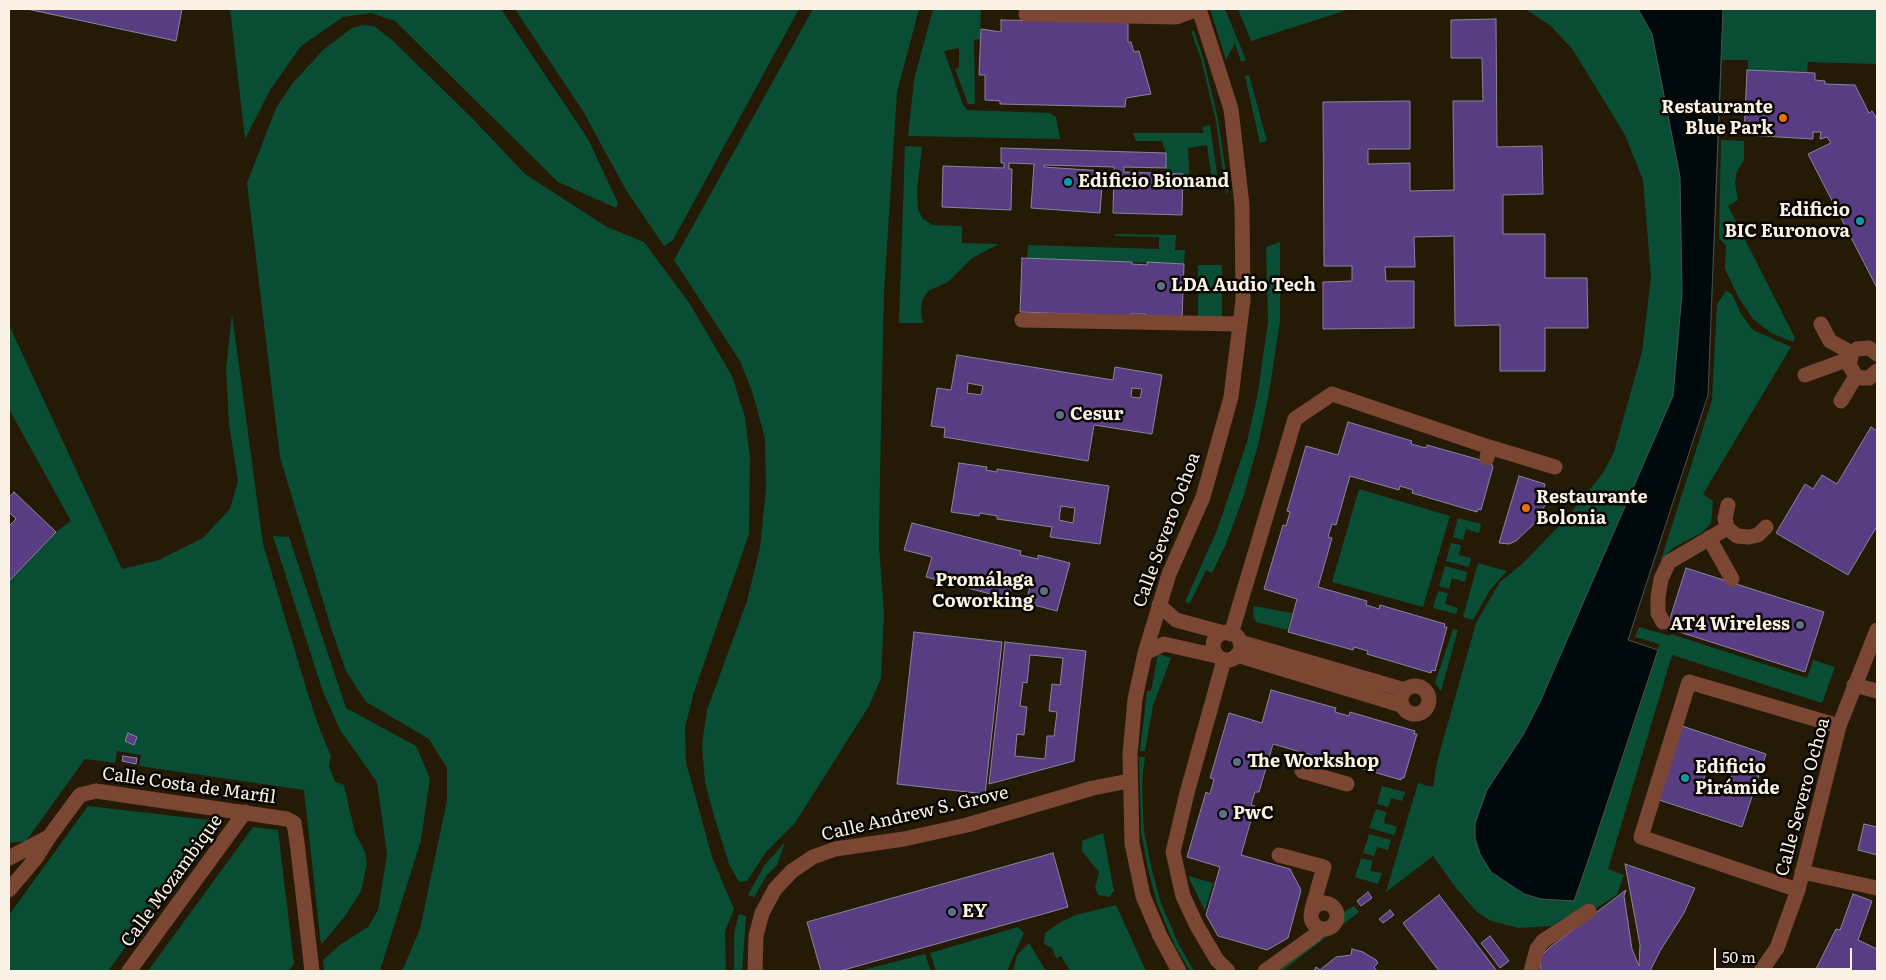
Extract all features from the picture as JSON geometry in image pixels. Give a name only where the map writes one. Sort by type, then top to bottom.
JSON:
[{"type":"street","points":[[1026,14],[1150,21],[1176,17],[1198,9]]},
{"type":"street","name":"Calle Severo Ochoa","points":[[1179,971],[1160,936],[1143,896],[1132,843],[1130,781],[1135,698],[1145,653],[1172,567],[1203,497],[1231,396],[1244,300],[1242,205],[1232,109],[1198,9]]},
{"type":"street","points":[[1022,320],[1240,324]]},
{"type":"street","points":[[1821,324],[1830,341],[1850,356]]},
{"type":"street","points":[[1805,375],[1850,356],[1862,347],[1874,350],[1877,354]]},
{"type":"street","points":[[1850,356],[1849,365],[1856,376],[1869,378],[1877,371]]},
{"type":"street","points":[[1841,401],[1856,376]]},
{"type":"street","points":[[1228,971],[1217,960],[1193,918],[1183,896],[1173,852],[1187,793],[1295,419],[1332,394],[1488,452],[1555,467]]},
{"type":"street","points":[[1728,505],[1725,518],[1728,528],[1737,536],[1750,538],[1758,535],[1766,528]]},
{"type":"street","points":[[1663,622],[1658,612],[1658,597],[1661,579],[1670,562],[1728,528]]},
{"type":"street","points":[[1709,538],[1732,579]]},
{"type":"street","points":[[1159,605],[1176,620],[1229,646],[1401,705],[1410,713],[1416,714],[1426,709],[1429,703],[1426,692],[1422,688],[1410,687],[1402,694],[1401,705]]},
{"type":"street","name":"Calle Severo Ochoa","points":[[1761,971],[1777,948],[1798,890],[1839,726],[1877,630]]},
{"type":"street","points":[[1145,653],[1164,644],[1229,646],[1405,690]]},
{"type":"street","points":[[1798,890],[1641,836],[1689,682],[1839,726]]},
{"type":"street","points":[[1854,686],[1877,691]]},
{"type":"street","points":[[1302,772],[1347,784]]},
{"type":"street","name":"Calle Andrew S. Grove","points":[[756,971],[756,936],[762,913],[775,889],[792,871],[813,857],[835,849],[904,839],[967,825],[1092,788],[1130,781]]},
{"type":"street","name":"Calle Costa de Marfil","points":[[9,890],[36,858],[49,837],[80,796],[96,791],[287,819],[294,823],[311,971]]},
{"type":"street","name":"Calle Mozambique","points":[[129,971],[245,812]]},
{"type":"street","name":"Calle Costa de Marfil","points":[[9,858],[49,837]]},
{"type":"street","points":[[1279,855],[1324,867],[1311,918],[1320,929]]},
{"type":"street","points":[[1802,872],[1877,888]]},
{"type":"street","points":[[1312,909],[1320,904],[1329,904],[1337,913],[1335,925],[1328,929],[1320,929]]},
{"type":"street","points":[[1531,971],[1537,949],[1543,941],[1589,911]]},
{"type":"street","points":[[1265,971],[1315,935],[1320,929]]},
{"type":"green space","points":[[230,9],[501,9],[588,139],[618,203],[616,208],[558,182],[395,21],[371,13],[343,17],[301,46],[270,90],[245,139]]},
{"type":"green space","points":[[515,9],[799,9],[673,240],[664,246],[626,190],[583,111]]},
{"type":"green space","points":[[813,9],[919,9],[897,92],[884,293],[879,546],[884,613],[881,678],[869,706],[795,823],[766,852],[747,881],[739,882],[729,864],[705,783],[702,744],[707,710],[747,601],[760,548],[766,489],[765,438],[752,391],[740,361],[674,260]]},
{"type":"green space","points":[[933,9],[981,9],[980,39],[974,40],[975,104],[968,104],[955,69],[959,68],[959,48],[944,51],[963,105],[967,110],[1050,113],[1056,117],[1060,139],[908,136],[914,80]]},
{"type":"green space","points":[[1210,9],[1225,9],[1246,60],[1241,62],[1235,43],[1226,60]]},
{"type":"green space","points":[[1238,9],[1350,9],[1251,41]]},
{"type":"green space","points":[[1525,9],[1877,9],[1877,64],[1808,62],[1807,73],[1748,70],[1748,60],[1722,60],[1708,395],[1628,640],[1658,650],[1659,644],[1635,637],[1639,627],[1670,636],[1671,634],[1807,678],[1813,660],[1835,667],[1822,703],[1672,655],[1608,869],[1624,875],[1617,895],[1595,909],[1589,903],[1551,926],[1519,928],[1491,921],[1477,912],[1456,888],[1433,856],[1386,892],[1418,783],[1433,787],[1437,762],[1476,623],[1500,582],[1522,564],[1564,521],[1603,473],[1614,452],[1642,352],[1651,277],[1643,180],[1625,135],[1573,50],[1551,26]]},
{"type":"green space","points":[[363,25],[374,26],[391,39],[472,118],[525,174],[607,227],[644,242],[690,304],[732,376],[745,417],[750,457],[749,534],[694,692],[685,727],[686,762],[712,857],[734,909],[725,931],[726,971],[402,971],[420,929],[447,800],[447,768],[429,739],[366,702],[346,671],[332,631],[280,457],[247,183],[276,108],[292,84],[323,50],[352,28]]},
{"type":"green space","points":[[1191,31],[1194,31],[1203,57],[1218,119],[1228,187],[1226,194],[1216,121],[1201,59]]},
{"type":"green space","points":[[1249,75],[1267,141],[1260,143],[1245,76]]},
{"type":"green space","points":[[1210,125],[1219,188],[1213,188],[1207,145],[1188,148],[1190,190],[1183,190],[1183,174],[1166,173],[1166,153],[1162,141],[1136,141],[1133,133],[1204,133],[1202,127]]},
{"type":"green space","points":[[1721,140],[1744,141],[1744,160],[1737,171],[1735,183],[1738,200],[1728,206],[1795,338],[1793,342],[1771,333],[1753,319],[1739,298],[1725,269],[1726,245],[1719,239]]},
{"type":"green space","points":[[905,146],[922,147],[917,190],[918,209],[922,218],[932,225],[962,226],[962,243],[999,244],[972,258],[948,282],[928,291],[922,301],[923,323],[899,323]]},
{"type":"green space","points":[[1115,234],[1176,235],[1175,250],[1185,250],[1184,264],[1027,258],[1028,245],[1159,249],[1159,237],[1115,236]]},
{"type":"green space","points":[[1280,242],[1280,321],[1269,393],[1258,445],[1243,498],[1226,544],[1212,573],[1206,570],[1190,603],[1185,602],[1217,530],[1247,442],[1258,392],[1268,322],[1266,247]]},
{"type":"green space","points":[[1198,265],[1222,265],[1222,317],[1198,316]]},
{"type":"green space","points":[[1726,291],[1732,294],[1741,314],[1753,330],[1791,347],[1703,494],[1713,501],[1711,523],[1703,532],[1673,548],[1661,560],[1712,400],[1717,304]]},
{"type":"green space","points":[[232,314],[263,544],[307,691],[331,756],[329,766],[335,782],[344,785],[355,833],[365,852],[367,864],[361,891],[345,916],[321,945],[304,790],[139,766],[141,755],[117,751],[115,763],[85,759],[26,841],[9,843],[9,581],[56,532],[71,521],[9,409],[9,325],[122,569],[159,560],[203,538],[230,509],[238,481],[229,424],[226,369]]},
{"type":"green space","points":[[1359,489],[1450,516],[1423,607],[1332,582]]},
{"type":"green space","points":[[1458,518],[1481,524],[1479,533],[1466,529],[1463,540],[1453,537]]},
{"type":"green space","points":[[273,536],[289,537],[346,708],[416,746],[430,778],[421,840],[380,971],[324,971],[323,960],[341,944],[368,927],[378,910],[387,854],[377,782],[340,730],[322,689]]},
{"type":"green space","points":[[1451,543],[1461,545],[1459,555],[1471,558],[1469,567],[1446,561]]},
{"type":"green space","points":[[1478,563],[1507,571],[1490,590],[1473,620],[1463,617]]},
{"type":"green space","points":[[1445,566],[1467,572],[1465,582],[1452,578],[1449,589],[1439,586]]},
{"type":"green space","points":[[1438,591],[1448,593],[1445,604],[1458,608],[1456,614],[1433,608]]},
{"type":"green space","points":[[1254,606],[1292,613],[1287,630],[1256,622],[1253,615]]},
{"type":"green space","points":[[1453,629],[1458,630],[1441,691],[1435,683]]},
{"type":"green space","points":[[1158,654],[1171,658],[1153,706],[1145,751],[1140,751],[1147,691],[1151,691]]},
{"type":"green space","points":[[1139,757],[1145,757],[1142,782],[1144,832],[1152,870],[1161,903],[1178,943],[1194,971],[1190,971],[1174,944],[1157,903],[1148,869],[1141,832]]},
{"type":"green space","points":[[1382,786],[1405,792],[1402,801],[1391,798],[1388,807],[1377,804]]},
{"type":"green space","points":[[88,806],[218,821],[108,971],[9,971],[9,915]]},
{"type":"green space","points":[[1376,809],[1386,812],[1384,823],[1397,827],[1394,835],[1369,828]]},
{"type":"green space","points":[[253,827],[278,830],[294,964],[288,971],[148,971]]},
{"type":"green space","points":[[1103,833],[1114,891],[1109,897],[1098,895],[1095,888],[1099,872],[1082,851],[1082,841]]},
{"type":"green space","points":[[1369,834],[1391,840],[1388,850],[1377,847],[1374,856],[1363,853]]},
{"type":"green space","points":[[785,842],[777,865],[767,875],[754,897],[748,895],[764,866]]},
{"type":"green space","points":[[1361,858],[1373,861],[1370,871],[1382,873],[1378,884],[1355,877]]},
{"type":"green space","points":[[1188,876],[1213,883],[1205,911]]},
{"type":"green space","points":[[1116,905],[1146,971],[1070,971],[1061,956],[1056,958],[1052,948],[1044,944],[1045,933],[1059,923],[1076,915]]},
{"type":"green space","points":[[1354,906],[1359,912],[1282,971],[1278,971],[1340,924],[1344,912]]},
{"type":"green space","points":[[739,914],[746,916],[742,971],[734,971],[734,933]]},
{"type":"green space","points":[[1018,927],[1024,933],[1007,971],[936,971],[930,953]]},
{"type":"green space","points":[[1029,943],[1046,971],[1013,971],[1017,955]]},
{"type":"green space","points":[[925,954],[931,971],[859,971]]},
{"type":"shaded area","points":[[1638,9],[1723,9],[1708,395],[1628,640],[1658,650],[1574,901],[1541,899],[1524,894],[1491,872],[1480,854],[1475,838],[1475,823],[1487,790],[1523,735],[1540,702],[1673,396],[1682,293],[1680,177],[1652,34]]},
{"type":"building","points":[[27,9],[182,9],[176,41]]},
{"type":"building","points":[[1496,19],[1497,147],[1542,146],[1543,194],[1503,195],[1503,234],[1545,234],[1545,278],[1587,278],[1588,328],[1545,328],[1545,371],[1500,371],[1500,325],[1455,326],[1454,236],[1414,237],[1415,267],[1385,267],[1386,281],[1414,281],[1414,328],[1323,329],[1323,282],[1352,281],[1352,266],[1324,266],[1323,102],[1410,101],[1410,149],[1368,149],[1368,164],[1410,163],[1410,191],[1454,190],[1453,101],[1483,101],[1482,58],[1451,58],[1451,20]]},
{"type":"building","points":[[1001,20],[1128,22],[1128,42],[1131,42],[1134,52],[1139,51],[1151,94],[1126,98],[1125,107],[1000,104],[1000,101],[985,100],[985,75],[979,75],[981,29],[1001,32]]},
{"type":"building","name":"Edificio BIC Euronova","points":[[1747,70],[1815,73],[1815,80],[1825,81],[1825,84],[1855,85],[1869,113],[1872,111],[1877,119],[1877,288],[1808,154],[1831,143],[1827,137],[1820,139],[1821,132],[1813,132],[1813,139],[1744,135]]},
{"type":"building","name":"Edificio Bionand","points":[[1001,148],[1166,153],[1166,168],[1124,167],[1124,172],[1183,174],[1182,215],[1113,213],[1114,167],[1044,165],[1044,167],[1103,171],[1100,213],[1031,208],[1034,164],[1009,163],[1009,169],[1012,169],[1011,210],[942,207],[943,166],[1004,168],[1004,163],[1001,163]]},
{"type":"building","points":[[1022,258],[1132,262],[1132,264],[1147,265],[1147,262],[1184,264],[1182,318],[1145,317],[1145,314],[1130,314],[1129,316],[1020,312]]},
{"type":"building","points":[[957,355],[1113,380],[1115,367],[1162,375],[1152,434],[1094,425],[1088,461],[944,437],[945,428],[931,426],[937,388],[951,390]],"holes":[[[968,383],[983,386],[981,395],[967,393]],[[1132,388],[1142,389],[1140,398],[1131,397]]]},
{"type":"building","points":[[1348,422],[1412,441],[1411,444],[1426,448],[1427,445],[1491,463],[1493,467],[1481,510],[1478,509],[1477,512],[1412,493],[1413,490],[1400,486],[1399,490],[1350,476],[1336,525],[1332,524],[1328,537],[1332,538],[1318,587],[1367,601],[1366,605],[1379,609],[1380,605],[1445,624],[1444,627],[1447,627],[1435,671],[1432,670],[1431,673],[1367,654],[1368,651],[1354,647],[1353,650],[1288,632],[1297,599],[1264,589],[1283,525],[1286,526],[1290,512],[1287,511],[1306,446],[1338,455]]},
{"type":"building","points":[[1871,427],[1877,431],[1877,526],[1848,575],[1776,533],[1805,484],[1813,489],[1822,475],[1837,484]]},
{"type":"building","points":[[959,463],[987,467],[986,470],[997,472],[997,469],[1109,486],[1100,544],[1050,537],[1052,527],[997,519],[997,516],[980,513],[979,516],[951,512]],"holes":[[[1061,506],[1075,508],[1073,523],[1059,520]]]},
{"type":"building","name":"Restaurante Bolonia","points":[[1519,476],[1545,484],[1540,503],[1545,505],[1536,522],[1516,541],[1509,544],[1499,543]]},
{"type":"building","points":[[14,492],[56,532],[9,581],[9,526],[16,519],[9,512],[9,497]]},
{"type":"building","points":[[912,523],[1021,551],[1020,555],[1038,559],[1038,555],[1070,563],[1057,611],[1026,603],[1030,586],[1013,582],[1009,599],[926,577],[932,557],[904,550]]},
{"type":"building","points":[[1686,568],[1824,612],[1805,672],[1667,628]]},
{"type":"building","points":[[914,632],[1002,642],[985,794],[897,784]]},
{"type":"building","points":[[1005,642],[1086,651],[1074,761],[989,784]],"holes":[[[1030,655],[1063,658],[1060,685],[1052,684],[1049,711],[1057,712],[1054,736],[1047,736],[1045,759],[1015,756],[1017,734],[1024,735],[1027,707],[1020,706],[1023,682],[1027,683]]]},
{"type":"building","points":[[1271,690],[1336,708],[1335,712],[1349,716],[1350,712],[1415,731],[1414,734],[1417,734],[1404,778],[1401,778],[1401,780],[1336,761],[1337,758],[1323,754],[1322,758],[1273,744],[1259,792],[1255,792],[1251,805],[1255,806],[1241,855],[1290,869],[1301,890],[1288,938],[1267,950],[1218,936],[1206,915],[1220,867],[1187,857],[1206,792],[1210,794],[1214,779],[1210,778],[1229,713],[1262,723]]},
{"type":"building","name":"Edificio Pirámide","points":[[1682,726],[1766,754],[1742,827],[1659,800]],"holes":[[[1709,763],[1734,770],[1725,794],[1701,787]]]},
{"type":"building","points":[[128,733],[137,737],[134,745],[125,741]]},
{"type":"building","points":[[123,756],[137,758],[136,764],[122,761]]},
{"type":"building","points":[[1864,824],[1877,827],[1877,855],[1858,850]]},
{"type":"building","points":[[1053,853],[1068,907],[840,971],[821,971],[807,922]]},
{"type":"building","points":[[1625,864],[1695,888],[1684,913],[1650,971],[1541,971],[1540,957],[1549,948],[1626,890],[1624,896],[1632,949],[1639,966],[1640,945]]},
{"type":"building","points":[[1368,892],[1372,898],[1361,906],[1357,901]]},
{"type":"building","points":[[1853,894],[1872,901],[1858,940],[1877,949],[1877,971],[1815,971],[1836,929],[1840,930]]},
{"type":"building","points":[[1439,895],[1497,971],[1439,971],[1403,923]]},
{"type":"building","points":[[1390,910],[1394,915],[1383,923],[1379,919]]},
{"type":"building","points":[[1490,936],[1509,961],[1500,968],[1481,943]]},
{"type":"building","points":[[1352,949],[1363,952],[1376,960],[1378,963],[1374,967],[1377,971],[1314,971],[1316,967],[1320,970],[1336,957],[1351,955]]},
{"type":"place","name":"Restaurante Blue Park","points":[[1783,118]]},
{"type":"place","name":"Edificio Bionand","points":[[1068,182]]},
{"type":"place","name":"Edificio BIC Euronova","points":[[1860,221]]},
{"type":"place","name":"LDA Audio Tech","points":[[1161,286]]},
{"type":"place","name":"Cesur","points":[[1060,415]]},
{"type":"place","name":"Restaurante Bolonia","points":[[1526,508]]},
{"type":"place","name":"Promálaga Coworking","points":[[1044,591]]},
{"type":"place","name":"AT4 Wireless","points":[[1800,625]]},
{"type":"place","name":"The Workshop","points":[[1237,762]]},
{"type":"place","name":"Edificio Pirámide","points":[[1685,778]]},
{"type":"place","name":"PwC","points":[[1223,814]]},
{"type":"place","name":"EY","points":[[952,912]]}]
